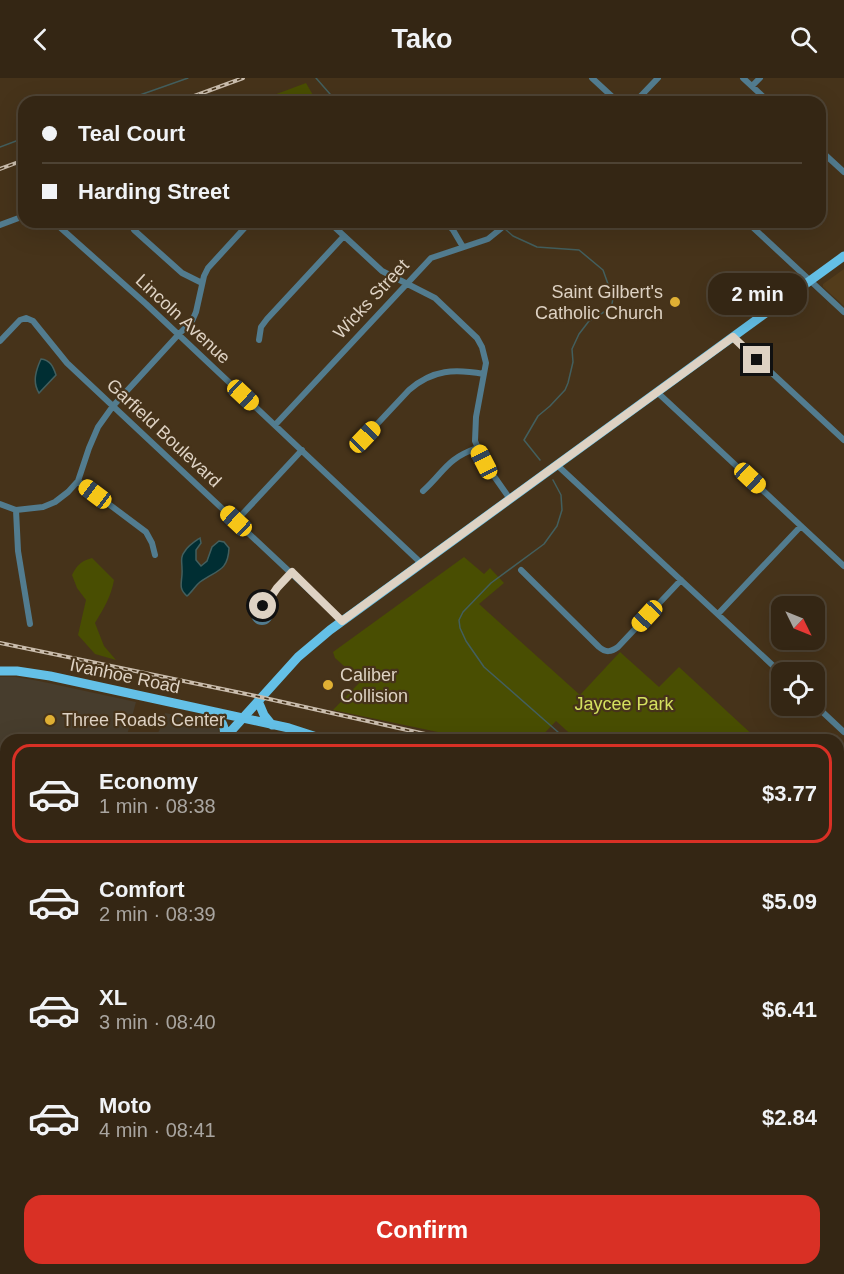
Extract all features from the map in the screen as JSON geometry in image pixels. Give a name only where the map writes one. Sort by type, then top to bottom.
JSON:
[{"type":"main road","points":[[228,734],[298,657],[330,630],[844,256]]},
{"type":"main road","name":"Ivanhoe Road","points":[[0,671],[40,674],[304,734]]},
{"type":"main road","points":[[258,701],[264,715],[272,725]]},
{"type":"main road","points":[[211,711],[222,722],[225,734]]},
{"type":"street","points":[[592,78],[612,96]]},
{"type":"street","points":[[641,96],[658,78]]},
{"type":"street","points":[[743,78],[763,96]]},
{"type":"street","points":[[752,86],[760,78]]},
{"type":"street","points":[[826,156],[844,172]]},
{"type":"street","points":[[0,225],[18,218]]},
{"type":"street","name":"Lincoln Avenue","points":[[61,228],[146,304],[422,563]]},
{"type":"street","points":[[133,228],[182,273],[202,283]]},
{"type":"street","points":[[0,504],[16,510],[43,507],[68,492],[78,481],[98,427],[113,406],[192,321],[208,268],[245,228]]},
{"type":"street","points":[[335,228],[382,271],[435,298],[477,338],[485,356],[475,441],[491,474],[510,499]]},
{"type":"street","points":[[451,228],[463,247]]},
{"type":"street","name":"Wicks Street","points":[[275,425],[431,258],[488,239],[502,228]]},
{"type":"street","points":[[753,228],[844,312]]},
{"type":"street","points":[[259,340],[261,327],[267,319],[344,236]]},
{"type":"street","name":"Garfield Boulevard","points":[[0,341],[20,320],[26,318],[33,321],[67,363],[342,621]]},
{"type":"street","points":[[733,337],[844,440]]},
{"type":"street","points":[[365,437],[409,390],[426,378],[452,371],[484,374]]},
{"type":"street","points":[[657,392],[844,567]]},
{"type":"street","points":[[423,491],[448,463],[477,448]]},
{"type":"street","points":[[236,521],[302,450]]},
{"type":"street","points":[[557,465],[771,664]]},
{"type":"street","points":[[78,481],[146,532],[155,555]]},
{"type":"street","points":[[16,510],[18,551],[30,624]]},
{"type":"street","points":[[718,614],[801,526]]},
{"type":"street","points":[[521,570],[598,647],[608,652],[618,647],[681,580]]},
{"type":"street","points":[[265,606],[292,572]]},
{"type":"street","points":[[825,714],[844,732]]},
{"type":"shaded area","points":[[844,269],[844,306],[823,287],[823,284]]},
{"type":"shaded area","points":[[0,677],[39,681],[136,702],[127,734],[0,734]]},
{"type":"shaded area","points":[[165,713],[218,723],[219,734],[157,734]]},
{"type":"green space","points":[[306,83],[314,96],[271,96]]},
{"type":"green space","name":"Jaycee Park","points":[[464,557],[484,574],[490,568],[504,583],[479,604],[580,695],[620,652],[659,687],[679,667],[752,734],[570,734],[556,721],[544,734],[447,734],[333,710],[361,681],[335,658],[333,652]]},
{"type":"green space","points":[[92,558],[114,580],[109,597],[95,623],[104,646],[116,660],[95,654],[78,635],[86,600],[77,588],[72,575],[80,564]]},
{"type":"water","points":[[41,359],[51,364],[56,375],[39,393],[35,380]]},
{"type":"water","points":[[200,538],[201,543],[196,550],[196,560],[201,566],[207,561],[212,547],[219,541],[224,542],[229,548],[228,556],[224,566],[200,582],[187,596],[181,587],[182,557],[188,547]]},
{"type":"waterway","points":[[137,96],[188,78]]},
{"type":"waterway","points":[[316,78],[332,96]]},
{"type":"waterway","points":[[0,147],[18,140]]},
{"type":"waterway","points":[[505,229],[513,236],[537,247],[579,250],[603,270],[613,298],[609,309],[589,321],[579,334],[572,349],[573,362],[565,390],[538,416],[524,440],[540,460]]},
{"type":"waterway","points":[[553,480],[561,495],[562,510],[557,526],[544,544],[491,583],[463,612],[459,620],[466,641],[484,667],[560,734]]},
{"type":"railway","points":[[194,96],[243,78]]},
{"type":"railway","points":[[0,169],[18,162]]},
{"type":"railway","points":[[0,643],[425,734]]},
{"type":"place","name":"Saint Gilbert's Catholic Church","points":[[675,302]]},
{"type":"place","name":"Caliber Collision","points":[[328,685]]},
{"type":"place","name":"Three Roads Center","points":[[50,720]]},
{"type":"route","points":[[263,606],[292,572],[342,621],[733,337],[757,360]]}]
